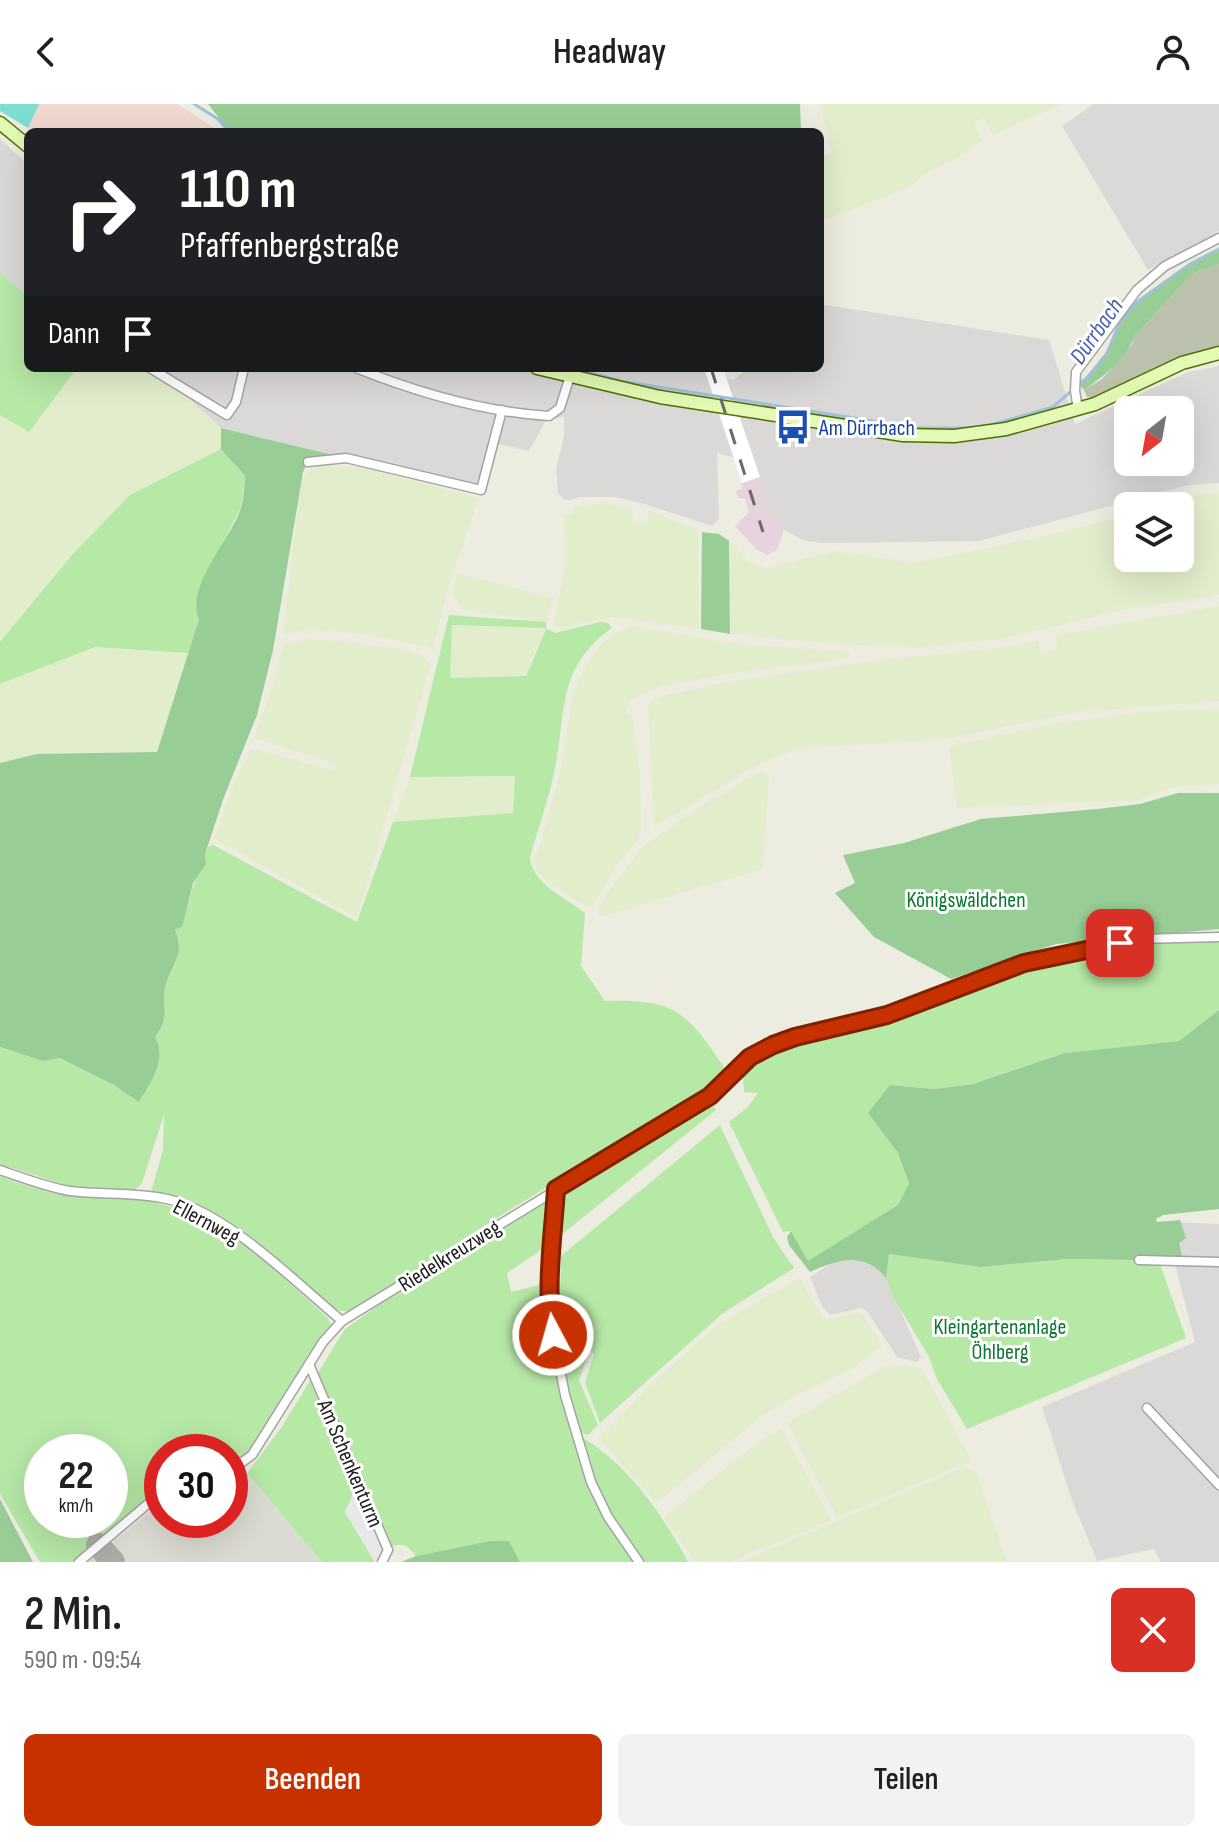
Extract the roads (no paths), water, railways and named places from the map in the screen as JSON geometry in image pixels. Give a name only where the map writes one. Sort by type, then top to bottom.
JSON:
[{"type":"street","points":[[0,123],[24,143]]},
{"type":"street","points":[[1078,409],[1076,372],[1149,278],[1183,255],[1219,238]]},
{"type":"street","points":[[554,372],[660,397],[932,437],[1006,429],[1078,409],[1120,395],[1182,363],[1219,353]]},
{"type":"street","points":[[157,372],[227,415],[236,402],[243,372]]},
{"type":"street","points":[[367,372],[502,410],[542,415],[554,414],[560,408],[570,376]]},
{"type":"street","points":[[308,462],[346,458],[481,490],[502,410]]},
{"type":"street","name":"Riedelkreuzweg","points":[[309,1364],[342,1321],[710,1096],[750,1057],[773,1045],[887,1015],[1024,963],[1138,939],[1219,937]]},
{"type":"street","name":"Ellernweg","points":[[0,1170],[68,1190],[118,1192],[169,1199],[199,1211],[229,1228],[342,1321]]},
{"type":"street","points":[[556,1189],[553,1254],[547,1283],[549,1313],[565,1395],[591,1482],[608,1517],[639,1562]]},
{"type":"street","points":[[1139,1260],[1219,1262]]},
{"type":"street","points":[[248,1458],[309,1364]]},
{"type":"street","name":"Am Schenkenturm","points":[[309,1364],[388,1550],[382,1562]]},
{"type":"street","points":[[1147,1408],[1219,1485]]},
{"type":"street","points":[[79,1562],[144,1507]]},
{"type":"waterway","name":"Dürrbach","points":[[194,104],[218,119],[226,128]]},
{"type":"waterway","name":"Dürrbach","points":[[987,426],[1053,407],[1089,376],[1107,353],[1119,324],[1137,302],[1190,264],[1219,249]]},
{"type":"waterway","name":"Dürrbach","points":[[588,372],[621,381],[917,428],[972,428]]},
{"type":"railway","points":[[712,372],[763,532]]},
{"type":"place","name":"Am Dürrbach","points":[[793,427]]},
{"type":"park label","name":"Königswäldchen","points":[[966,899]]},
{"type":"park label","name":"Kleingartenanlage Öhlberg","points":[[1000,1338]]}]
